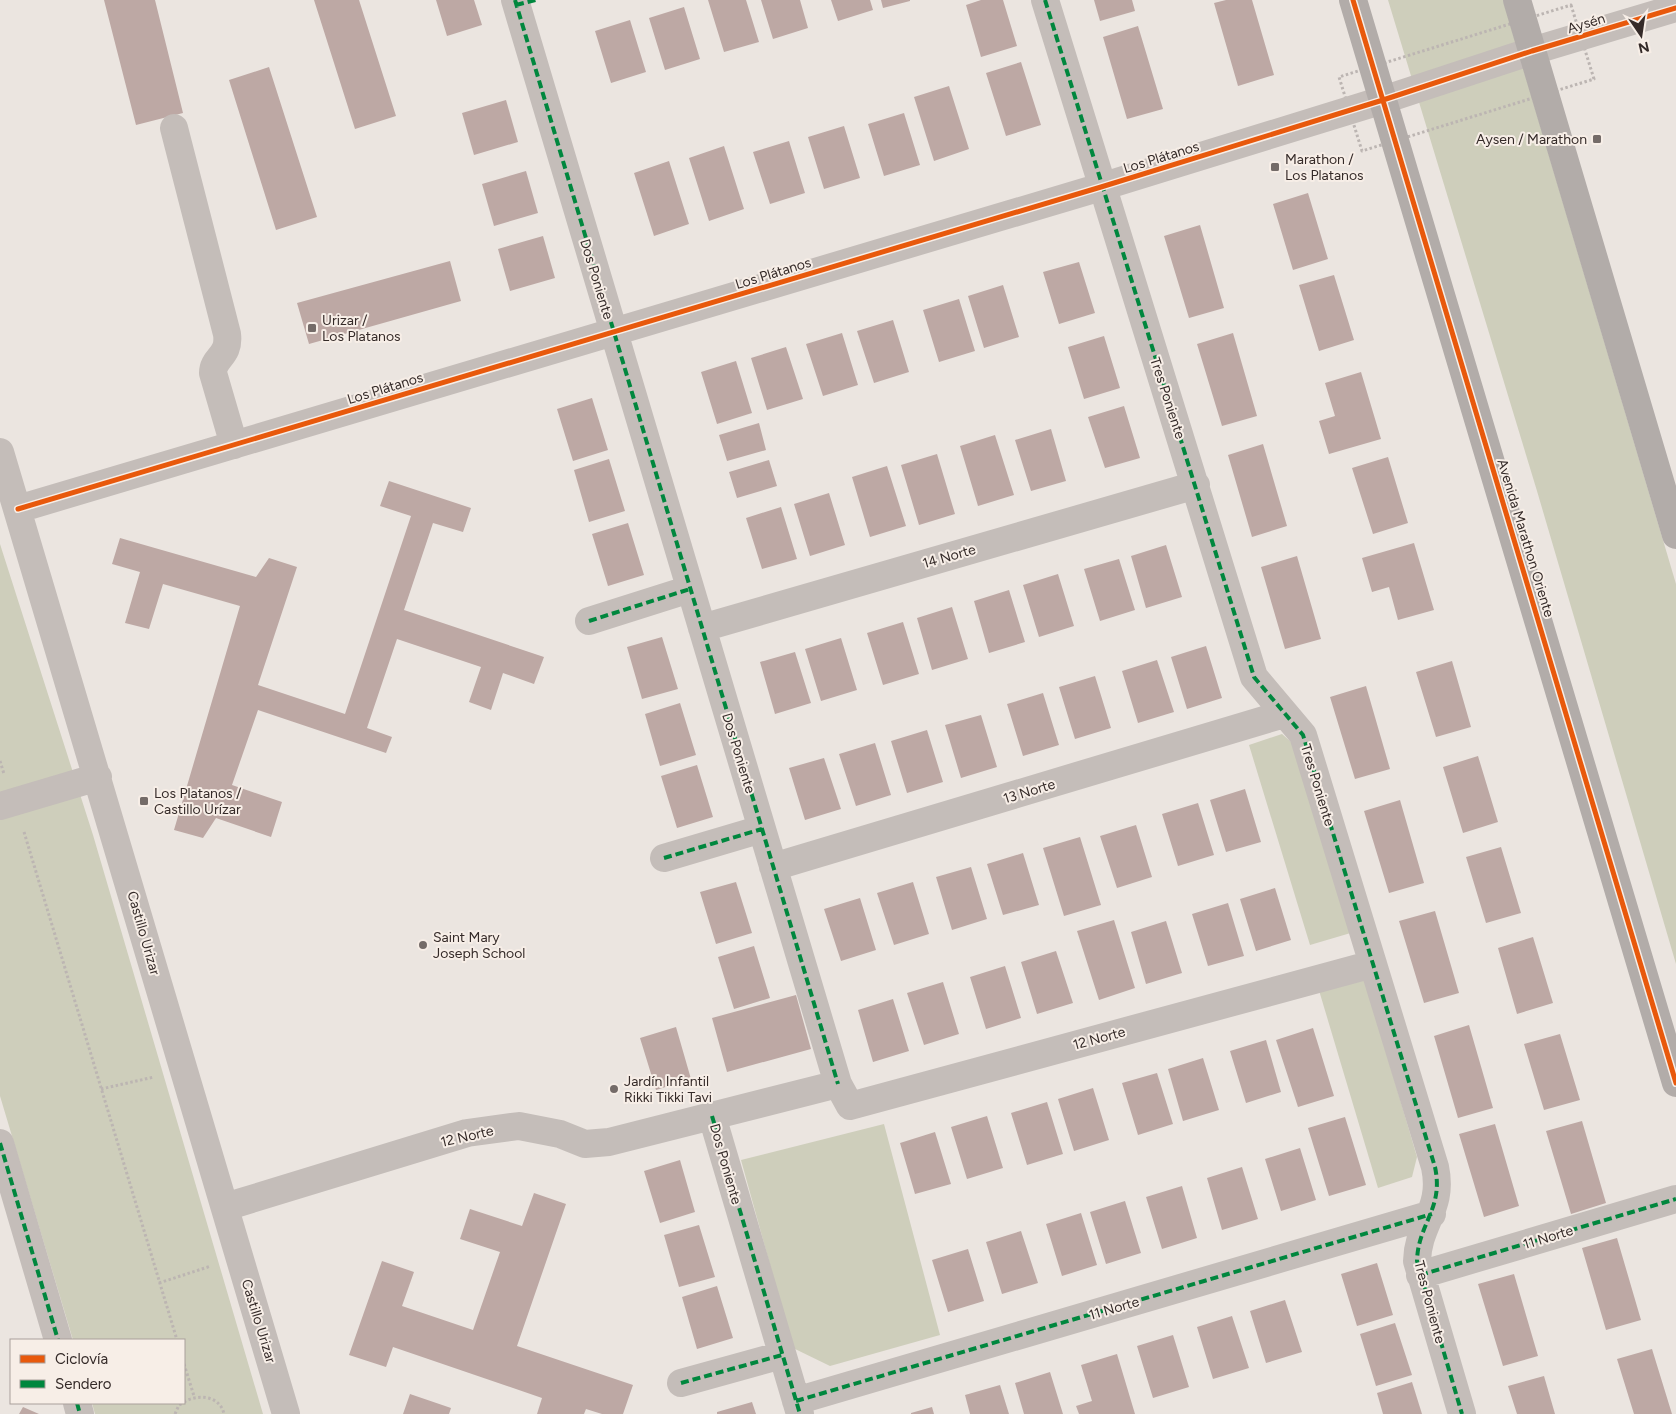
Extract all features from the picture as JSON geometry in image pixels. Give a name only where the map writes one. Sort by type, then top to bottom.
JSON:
[{"type":"main road","name":"Avenida Marathon Oriente","points":[[1353,0],[1676,1083]]},
{"type":"main road","points":[[1517,0],[1676,535]]},
{"type":"street","name":"Tres Poniente","points":[[1045,0],[1101,187],[1196,485],[1254,677],[1303,735],[1435,1167],[1438,1190],[1432,1214],[1417,1248],[1417,1261],[1462,1414]]},
{"type":"street","name":"Dos Poniente","points":[[522,2],[613,332],[838,1084],[712,1116],[798,1408]]},
{"type":"street","name":"Aysén","points":[[1532,50],[1676,8]]},
{"type":"street","name":"Los Plátanos","points":[[18,508],[1101,187],[1383,100],[1532,50]]},
{"type":"street","points":[[174,128],[227,334],[227,349],[215,363],[213,373],[234,445]]},
{"type":"street","name":"Castillo Urizar","points":[[0,452],[286,1414]]},
{"type":"street","name":"14 Norte","points":[[702,628],[1196,485]]},
{"type":"street","points":[[589,620],[690,589]]},
{"type":"street","name":"13 Norte","points":[[773,867],[1284,714]]},
{"type":"street","points":[[0,806],[98,777]]},
{"type":"street","points":[[664,858],[762,829]]},
{"type":"street","name":"12 Norte","points":[[838,1084],[850,1106],[1373,964]]},
{"type":"street","name":"12 Norte","points":[[225,1207],[467,1133],[519,1126],[539,1128],[585,1144],[609,1142],[712,1116]]},
{"type":"street","points":[[0,1143],[58,1339]]},
{"type":"street","name":"11 Norte","points":[[1420,1275],[1676,1199]]},
{"type":"street","name":"11 Norte","points":[[798,1408],[1432,1214]]},
{"type":"street","points":[[681,1383],[782,1354]]},
{"type":"path","points":[[0,761],[5,777]]},
{"type":"path","points":[[24,832],[177,1339]]},
{"type":"path","points":[[101,1088],[184,1070]]},
{"type":"path","points":[[160,1282],[240,1257]]},
{"type":"path","points":[[185,1367],[194,1396]]},
{"type":"path","points":[[185,1401],[194,1396],[210,1398],[223,1409],[224,1414]]},
{"type":"green space","points":[[1388,0],[1503,0],[1676,584],[1676,964],[1537,491]]},
{"type":"green space","points":[[0,544],[93,835],[263,1414],[95,1414],[92,1404],[185,1404],[185,1339],[73,1339],[0,1096]]},
{"type":"green space","points":[[1282,734],[1299,749],[1354,932],[1310,945],[1249,745]]},
{"type":"green space","points":[[1363,973],[1417,1157],[1412,1177],[1378,1188],[1318,987]]},
{"type":"green space","points":[[884,1124],[940,1335],[830,1366],[793,1348],[741,1160]]},
{"type":"building","points":[[104,0],[155,0],[183,113],[136,125]]},
{"type":"building","points":[[314,0],[359,0],[396,116],[355,129]]},
{"type":"building","points":[[436,0],[474,0],[482,25],[447,36]]},
{"type":"building","points":[[708,0],[746,0],[759,42],[724,52]]},
{"type":"building","points":[[761,0],[800,0],[808,28],[773,39]]},
{"type":"building","points":[[831,0],[870,0],[873,10],[838,21]]},
{"type":"building","points":[[881,0],[910,0],[910,1],[883,8]]},
{"type":"building","points":[[981,0],[1003,0],[1017,46],[981,57],[966,5]]},
{"type":"building","points":[[1094,0],[1132,0],[1135,11],[1100,21]]},
{"type":"building","points":[[1226,0],[1252,0],[1274,75],[1238,86],[1214,3]]},
{"type":"building","points":[[684,7],[700,59],[665,70],[649,18]]},
{"type":"building","points":[[630,20],[646,72],[611,83],[595,31]]},
{"type":"building","points":[[1138,26],[1163,109],[1127,119],[1103,37]]},
{"type":"building","points":[[1021,62],[1041,125],[1006,136],[986,73]]},
{"type":"building","points":[[269,67],[317,217],[276,230],[229,80]]},
{"type":"building","points":[[949,86],[969,149],[934,161],[914,97]]},
{"type":"building","points":[[506,100],[518,142],[474,155],[462,113]]},
{"type":"building","points":[[904,113],[920,165],[884,176],[868,124]]},
{"type":"building","points":[[844,126],[860,178],[824,189],[808,137]]},
{"type":"building","points":[[789,141],[805,193],[770,204],[753,152]]},
{"type":"building","points":[[724,146],[744,209],[709,221],[689,158]]},
{"type":"building","points":[[669,161],[689,224],[654,236],[634,173]]},
{"type":"building","points":[[526,171],[538,213],[494,226],[482,184]]},
{"type":"building","points":[[1308,193],[1328,259],[1293,270],[1273,204]]},
{"type":"building","points":[[1200,225],[1224,308],[1189,318],[1164,236]]},
{"type":"building","points":[[543,236],[555,278],[510,291],[498,249]]},
{"type":"building","points":[[450,261],[461,301],[309,344],[297,303]]},
{"type":"building","points":[[1079,262],[1095,313],[1059,324],[1043,272]]},
{"type":"building","points":[[1334,275],[1354,340],[1319,351],[1299,285]]},
{"type":"building","points":[[1003,285],[1019,337],[984,348],[968,296]]},
{"type":"building","points":[[959,299],[975,351],[939,362],[923,310]]},
{"type":"building","points":[[893,320],[909,372],[874,383],[857,331]]},
{"type":"building","points":[[842,333],[858,385],[823,396],[806,344]]},
{"type":"building","points":[[1233,333],[1257,416],[1222,426],[1197,344]]},
{"type":"building","points":[[1104,336],[1120,388],[1084,399],[1068,347]]},
{"type":"building","points":[[786,347],[803,399],[767,410],[751,358]]},
{"type":"building","points":[[736,361],[752,413],[717,424],[701,372]]},
{"type":"building","points":[[1361,372],[1381,439],[1329,454],[1319,421],[1335,416],[1325,383]]},
{"type":"building","points":[[592,398],[608,450],[573,461],[557,409]]},
{"type":"building","points":[[1124,406],[1140,458],[1105,468],[1088,417]]},
{"type":"building","points":[[759,423],[766,450],[727,461],[719,435]]},
{"type":"building","points":[[1051,429],[1066,481],[1031,491],[1015,440]]},
{"type":"building","points":[[995,435],[1014,495],[978,506],[960,446]]},
{"type":"building","points":[[1263,444],[1287,526],[1252,537],[1228,455]]},
{"type":"building","points":[[937,454],[955,514],[919,525],[901,465]]},
{"type":"building","points":[[1388,457],[1408,523],[1373,534],[1352,468]]},
{"type":"building","points":[[609,459],[625,511],[589,522],[574,470]]},
{"type":"building","points":[[769,460],[777,486],[737,498],[729,472]]},
{"type":"building","points":[[887,466],[906,526],[870,537],[852,477]]},
{"type":"building","points":[[389,481],[471,508],[463,532],[433,523],[404,610],[544,657],[534,684],[503,673],[491,710],[469,702],[481,667],[397,639],[367,728],[392,737],[386,753],[258,710],[232,785],[282,802],[271,837],[216,818],[203,838],[174,830],[240,606],[163,584],[149,629],[125,623],[140,572],[112,564],[120,538],[256,577],[269,558],[297,567],[258,685],[345,714],[411,516],[380,506]]},
{"type":"building","points":[[829,493],[845,545],[810,556],[794,504]]},
{"type":"building","points":[[781,507],[797,559],[762,569],[746,518]]},
{"type":"building","points":[[628,523],[644,575],[608,586],[592,534]]},
{"type":"building","points":[[1414,543],[1434,610],[1398,620],[1389,587],[1372,592],[1362,558]]},
{"type":"building","points":[[1166,545],[1182,597],[1146,608],[1131,556]]},
{"type":"building","points":[[1297,556],[1321,639],[1285,649],[1261,567]]},
{"type":"building","points":[[1119,559],[1135,610],[1100,621],[1084,569]]},
{"type":"building","points":[[1058,574],[1074,626],[1039,637],[1023,585]]},
{"type":"building","points":[[1009,590],[1025,642],[989,653],[974,601]]},
{"type":"building","points":[[952,607],[968,659],[932,670],[917,618]]},
{"type":"building","points":[[903,622],[919,674],[883,685],[867,633]]},
{"type":"building","points":[[662,637],[678,689],[642,699],[627,647]]},
{"type":"building","points":[[841,638],[857,690],[821,701],[805,649]]},
{"type":"building","points":[[1206,646],[1222,698],[1187,709],[1171,657]]},
{"type":"building","points":[[795,652],[811,703],[775,714],[760,662]]},
{"type":"building","points":[[1157,660],[1174,712],[1138,723],[1122,671]]},
{"type":"building","points":[[1452,661],[1471,727],[1436,737],[1416,672]]},
{"type":"building","points":[[1095,676],[1111,728],[1075,739],[1059,687]]},
{"type":"building","points":[[1366,686],[1390,769],[1355,779],[1330,697]]},
{"type":"building","points":[[1043,693],[1059,745],[1023,756],[1007,704]]},
{"type":"building","points":[[680,703],[696,755],[660,766],[645,714]]},
{"type":"building","points":[[981,715],[997,767],[961,778],[945,725]]},
{"type":"building","points":[[927,730],[943,782],[907,793],[891,741]]},
{"type":"building","points":[[875,743],[891,795],[856,806],[839,754]]},
{"type":"building","points":[[1478,756],[1498,822],[1463,833],[1443,767]]},
{"type":"building","points":[[824,758],[841,809],[805,820],[789,768]]},
{"type":"building","points":[[697,765],[713,817],[677,828],[661,776]]},
{"type":"building","points":[[1245,789],[1261,842],[1226,852],[1210,800]]},
{"type":"building","points":[[1400,800],[1424,883],[1389,893],[1364,811]]},
{"type":"building","points":[[1198,803],[1214,855],[1178,866],[1162,814]]},
{"type":"building","points":[[1136,825],[1152,877],[1117,888],[1100,836]]},
{"type":"building","points":[[1080,837],[1101,905],[1064,916],[1043,848]]},
{"type":"building","points":[[1501,847],[1521,913],[1486,923],[1466,857]]},
{"type":"building","points":[[1023,853],[1039,905],[1003,915],[987,864]]},
{"type":"building","points":[[971,867],[987,919],[952,930],[936,877]]},
{"type":"building","points":[[736,882],[752,933],[716,944],[700,892]]},
{"type":"building","points":[[913,882],[929,934],[894,945],[877,893]]},
{"type":"building","points":[[1275,888],[1291,940],[1256,951],[1240,899]]},
{"type":"building","points":[[860,898],[876,950],[841,961],[824,909]]},
{"type":"building","points":[[1228,903],[1244,956],[1208,966],[1192,914]]},
{"type":"building","points":[[1435,911],[1459,993],[1424,1003],[1399,921]]},
{"type":"building","points":[[1114,920],[1135,988],[1099,1000],[1077,931]]},
{"type":"building","points":[[1166,921],[1182,973],[1146,984],[1131,932]]},
{"type":"building","points":[[1533,937],[1553,1003],[1517,1014],[1498,948]]},
{"type":"building","points":[[754,946],[770,998],[734,1009],[718,957]]},
{"type":"building","points":[[1056,951],[1073,1003],[1037,1014],[1021,962]]},
{"type":"building","points":[[1005,966],[1021,1018],[986,1029],[970,977]]},
{"type":"building","points":[[943,982],[959,1034],[924,1045],[907,993]]},
{"type":"building","points":[[796,995],[811,1049],[727,1072],[712,1018]]},
{"type":"building","points":[[893,999],[909,1051],[873,1062],[858,1010]]},
{"type":"building","points":[[1469,1025],[1493,1108],[1458,1118],[1434,1036]]},
{"type":"building","points":[[676,1027],[691,1079],[656,1090],[640,1038]]},
{"type":"building","points":[[1313,1028],[1334,1096],[1298,1107],[1276,1040]]},
{"type":"building","points":[[1560,1034],[1580,1100],[1544,1110],[1524,1044]]},
{"type":"building","points":[[1266,1040],[1281,1092],[1246,1103],[1230,1051]]},
{"type":"building","points":[[1203,1058],[1219,1110],[1183,1121],[1168,1069]]},
{"type":"building","points":[[1157,1073],[1173,1124],[1138,1135],[1122,1083]]},
{"type":"building","points":[[1093,1088],[1109,1140],[1074,1151],[1058,1099]]},
{"type":"building","points":[[1047,1102],[1063,1154],[1027,1165],[1011,1113]]},
{"type":"building","points":[[987,1116],[1003,1168],[967,1179],[951,1127]]},
{"type":"building","points":[[1345,1117],[1366,1185],[1329,1196],[1308,1128]]},
{"type":"building","points":[[1582,1121],[1606,1203],[1571,1214],[1546,1131]]},
{"type":"building","points":[[1495,1124],[1519,1206],[1484,1217],[1459,1134]]},
{"type":"building","points":[[935,1132],[951,1184],[915,1194],[900,1143]]},
{"type":"building","points":[[1300,1148],[1316,1200],[1281,1211],[1265,1159]]},
{"type":"building","points":[[680,1160],[695,1212],[660,1223],[644,1171]]},
{"type":"building","points":[[1242,1167],[1258,1219],[1222,1230],[1207,1178]]},
{"type":"building","points":[[1182,1186],[1197,1238],[1162,1249],[1146,1197]]},
{"type":"building","points":[[534,1193],[566,1204],[517,1346],[633,1385],[623,1414],[602,1414],[586,1409],[584,1414],[537,1414],[542,1398],[393,1347],[386,1367],[349,1355],[382,1261],[414,1272],[402,1306],[473,1330],[500,1252],[460,1239],[470,1209],[522,1226]]},
{"type":"building","points":[[1125,1201],[1141,1253],[1106,1264],[1090,1212]]},
{"type":"building","points":[[1081,1213],[1097,1265],[1062,1276],[1046,1224]]},
{"type":"building","points":[[699,1225],[715,1277],[679,1287],[664,1235]]},
{"type":"building","points":[[1021,1231],[1038,1283],[1002,1294],[986,1242]]},
{"type":"building","points":[[1617,1238],[1641,1320],[1606,1330],[1582,1248]]},
{"type":"building","points":[[968,1249],[984,1301],[948,1312],[932,1260]]},
{"type":"building","points":[[1377,1263],[1393,1315],[1357,1326],[1341,1274]]},
{"type":"building","points":[[1514,1274],[1538,1356],[1503,1366],[1478,1284]]},
{"type":"building","points":[[717,1286],[733,1338],[697,1349],[682,1297]]},
{"type":"building","points":[[1285,1300],[1302,1352],[1266,1363],[1250,1311]]},
{"type":"building","points":[[1232,1316],[1249,1368],[1213,1379],[1197,1327]]},
{"type":"building","points":[[1395,1323],[1412,1375],[1376,1386],[1360,1334]]},
{"type":"building","points":[[1173,1335],[1189,1387],[1153,1398],[1137,1346]]},
{"type":"building","points":[[1652,1349],[1672,1414],[1634,1414],[1617,1359]]},
{"type":"building","points":[[1117,1354],[1135,1414],[1079,1414],[1076,1406],[1092,1401],[1081,1365]]},
{"type":"building","points":[[1050,1372],[1063,1414],[1024,1414],[1015,1383]]},
{"type":"building","points":[[1544,1376],[1555,1414],[1517,1414],[1508,1386]]},
{"type":"building","points":[[1412,1382],[1422,1414],[1383,1414],[1377,1393]]},
{"type":"building","points":[[1000,1385],[1009,1414],[970,1414],[965,1395]]},
{"type":"building","points":[[410,1394],[451,1408],[449,1414],[403,1414]]},
{"type":"building","points":[[752,1402],[756,1414],[717,1414],[717,1412]]},
{"type":"building","points":[[23,1407],[39,1414],[19,1414]]},
{"type":"building","points":[[932,1407],[934,1414],[911,1414],[911,1413]]},
{"type":"marked path","points":[[515,0],[838,1084]]},
{"type":"marked path","points":[[516,5],[536,0]]},
{"type":"marked path","points":[[1045,0],[1254,677],[1303,735],[1435,1167],[1437,1182],[1434,1205],[1418,1248],[1417,1261],[1462,1414]]},
{"type":"marked path","points":[[589,621],[690,589]]},
{"type":"marked path","points":[[664,858],[762,829]]},
{"type":"marked path","points":[[712,1116],[800,1414]]},
{"type":"marked path","points":[[0,1143],[58,1339]]},
{"type":"marked path","points":[[1420,1275],[1676,1199]]},
{"type":"marked path","points":[[796,1401],[1432,1214]]},
{"type":"marked path","points":[[681,1383],[782,1355]]},
{"type":"marked path","points":[[77,1404],[80,1414]]},
{"type":"cycle path","points":[[1353,0],[1676,1083]]},
{"type":"cycle path","points":[[18,509],[1101,187],[1383,100],[1532,51],[1676,8]]},
{"type":"place","name":"Aysen / Marathon","points":[[1597,139]]},
{"type":"place","name":"Marathon / Los Platanos","points":[[1275,167]]},
{"type":"place","name":"Urizar / Los Platanos","points":[[312,328]]},
{"type":"place","name":"Los Platanos / Castillo Urízar","points":[[144,801]]},
{"type":"place","name":"Saint Mary Joseph School","points":[[423,945]]},
{"type":"place","name":"Jardín Infantil Rikki Tikki Tavi","points":[[614,1089]]}]
